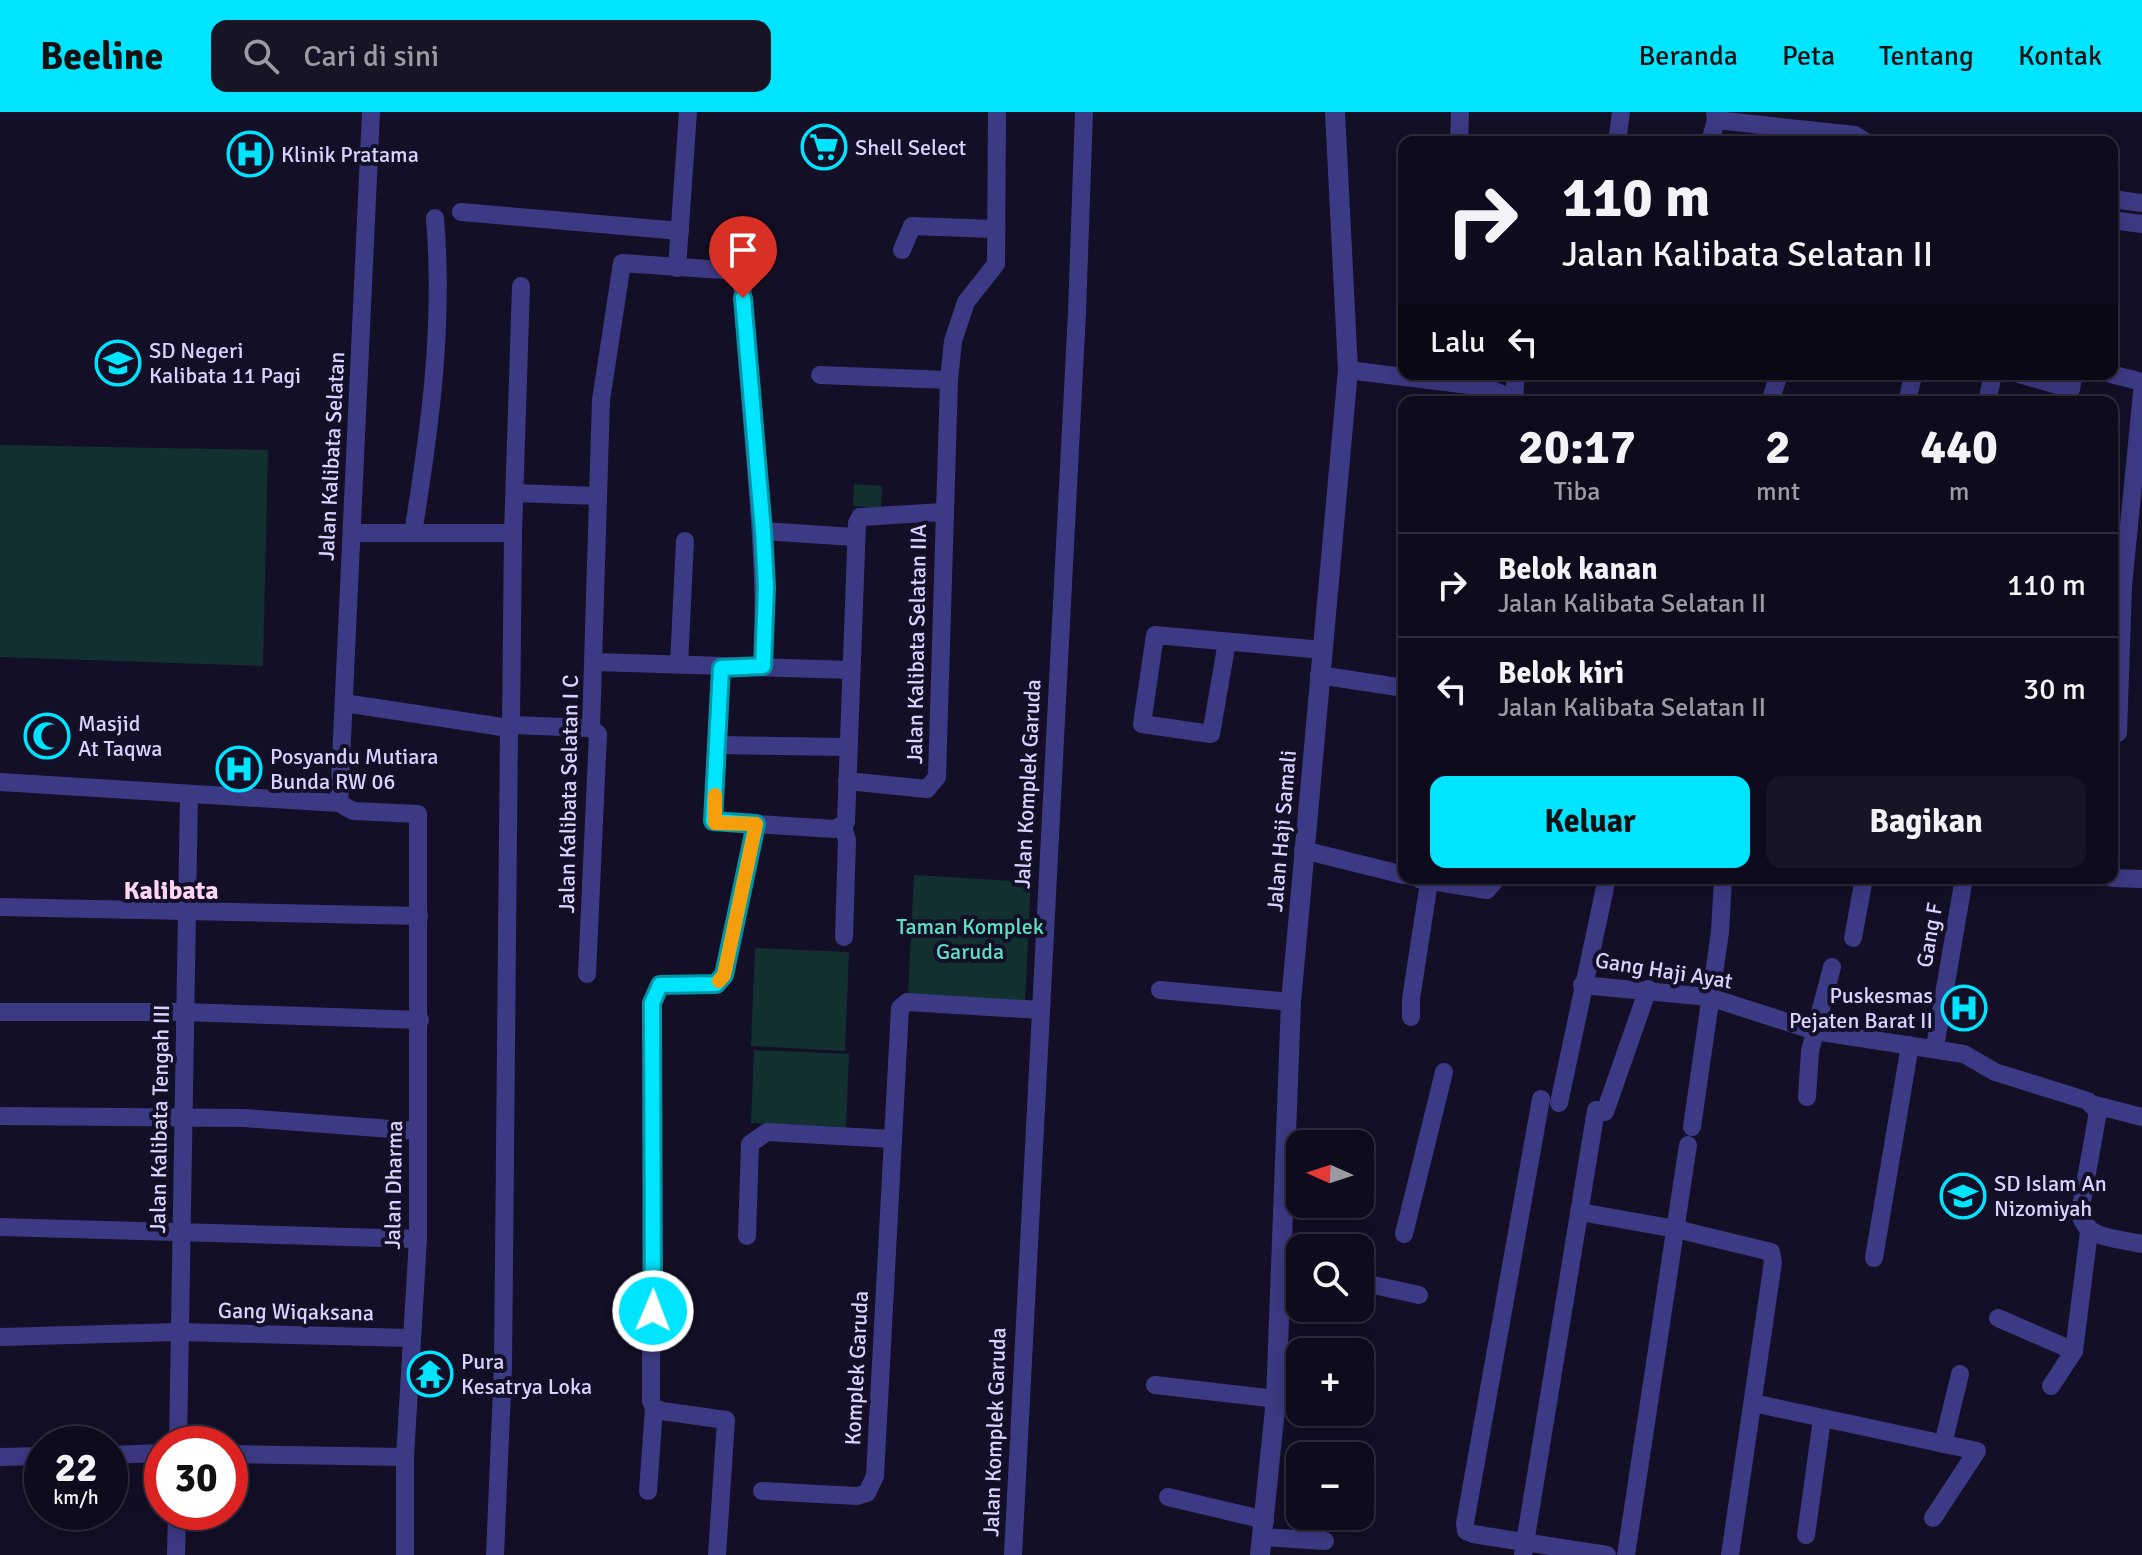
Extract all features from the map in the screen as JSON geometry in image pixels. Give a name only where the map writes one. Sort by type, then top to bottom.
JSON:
[{"type":"street","name":"Jalan Kalibata Selatan","points":[[339,803],[371,112]]},
{"type":"street","points":[[688,112],[677,268],[737,271],[742,276],[763,531],[766,587],[763,666]]},
{"type":"street","points":[[844,937],[847,840],[843,827],[846,822],[854,537],[860,517],[943,512],[953,341],[966,302],[996,264],[997,112]]},
{"type":"street","name":"Jalan Komplek Garuda","points":[[1013,1555],[1077,312],[1084,112]]},
{"type":"street","name":"Jalan Haji Samali","points":[[1291,1234],[1291,1002],[1348,370],[1335,112]]},
{"type":"street","points":[[1459,136],[1460,112]]},
{"type":"street","points":[[1618,136],[1621,112]]},
{"type":"street","points":[[1711,136],[1716,116],[1857,136]]},
{"type":"street","points":[[2118,200],[2142,203]]},
{"type":"street","points":[[461,212],[680,231]]},
{"type":"street","points":[[413,533],[433,409],[440,327],[435,218]]},
{"type":"street","points":[[2118,221],[2142,224]]},
{"type":"street","points":[[902,250],[912,226],[995,229]]},
{"type":"street","name":"Jalan Kalibata Selatan I C","points":[[587,974],[598,734],[591,728],[601,400],[621,264],[677,268]]},
{"type":"street","points":[[495,1555],[503,1366],[513,533],[521,286]]},
{"type":"street","points":[[1348,370],[1398,376]]},
{"type":"street","points":[[820,375],[949,380]]},
{"type":"street","points":[[2118,376],[2142,382]]},
{"type":"street","points":[[1429,380],[1485,387],[1509,396]]},
{"type":"street","points":[[1908,396],[1912,380]]},
{"type":"street","points":[[2040,380],[2071,389],[2073,380]]},
{"type":"street","points":[[2118,733],[2142,393]]},
{"type":"street","points":[[515,493],[598,496]]},
{"type":"street","name":"Jalan Kalibata Selatan IIA","points":[[847,781],[927,789],[937,777],[943,512]]},
{"type":"street","points":[[763,531],[854,537]]},
{"type":"street","points":[[352,533],[513,533]]},
{"type":"street","points":[[679,664],[685,541]]},
{"type":"street","points":[[1227,642],[1211,734],[1142,724],[1155,635],[1323,650]]},
{"type":"street","points":[[595,662],[850,670]]},
{"type":"street","points":[[721,668],[713,821],[843,827]]},
{"type":"street","points":[[1319,675],[1398,687]]},
{"type":"street","points":[[344,703],[510,726],[591,728]]},
{"type":"street","points":[[719,745],[848,747]]},
{"type":"street","points":[[0,782],[339,803]]},
{"type":"street","name":"Jalan Kalibata Tengah III","points":[[178,1426],[189,794]]},
{"type":"street","name":"Jalan Dharma","points":[[339,803],[353,811],[418,814],[418,1239],[405,1457],[405,1555]]},
{"type":"street","points":[[648,1491],[654,1408],[652,1003],[660,985],[716,984],[724,975],[756,824]]},
{"type":"street","points":[[1303,850],[1398,874]]},
{"type":"street","points":[[2118,878],[2142,879]]},
{"type":"street","points":[[1411,1017],[1433,884]]},
{"type":"street","points":[[1455,884],[1487,890],[1492,884]]},
{"type":"street","name":"Gang Haji Ayat","points":[[1606,884],[1582,985],[1709,997],[1815,1031],[1935,1047],[1964,1054],[1995,1072],[2142,1117]]},
{"type":"street","points":[[1626,1555],[1720,932],[1723,884]]},
{"type":"street","points":[[1853,938],[1863,884]]},
{"type":"street","name":"Gang F","points":[[1935,1047],[1963,884]]},
{"type":"street","points":[[0,907],[419,916]]},
{"type":"street","points":[[1807,1097],[1815,1031],[1832,967]]},
{"type":"street","points":[[1582,985],[1550,1101],[1465,1523],[1466,1531],[1523,1548],[1607,1555]]},
{"type":"street","points":[[1523,1548],[1600,1111],[1648,989]]},
{"type":"street","points":[[1160,990],[1291,1002]]},
{"type":"street","name":"Komplek Garuda","points":[[762,1491],[857,1496],[872,1486],[902,1004],[1039,1010]]},
{"type":"street","points":[[0,1012],[184,1012],[420,1020]]},
{"type":"street","points":[[1874,1258],[1910,1045]]},
{"type":"street","points":[[1404,1234],[1444,1072]]},
{"type":"street","points":[[2051,1386],[2074,1351],[2089,1232],[2080,1212],[2098,1112],[2095,1105]]},
{"type":"street","points":[[0,1116],[244,1118],[418,1131]]},
{"type":"street","points":[[747,1236],[750,1144],[756,1137],[767,1132],[892,1139]]},
{"type":"street","points":[[1580,1212],[1676,1229],[1771,1252],[1773,1262],[1730,1555]]},
{"type":"street","points":[[0,1227],[418,1239]]},
{"type":"street","points":[[2089,1232],[2142,1244]]},
{"type":"street","points":[[1374,1285],[1419,1295]]},
{"type":"street","name":"Jalan Haji Samali","points":[[1263,1537],[1286,1312]]},
{"type":"street","points":[[1998,1318],[2074,1351]]},
{"type":"street","name":"Gang Wiqaksana","points":[[0,1337],[179,1332],[410,1338]]},
{"type":"street","points":[[1943,1444],[1960,1374]]},
{"type":"street","points":[[1155,1385],[1276,1399]]},
{"type":"street","points":[[1753,1403],[1977,1451],[1933,1518]]},
{"type":"street","points":[[654,1408],[726,1420],[717,1555]]},
{"type":"street","points":[[1806,1535],[1822,1419]]},
{"type":"street","points":[[248,1454],[405,1457]]},
{"type":"street","points":[[0,1457],[24,1456]]},
{"type":"street","points":[[1168,1497],[1263,1537],[1325,1541]]},
{"type":"street","points":[[176,1555],[177,1530]]},
{"type":"green space","points":[[0,445],[268,450],[263,666],[0,657]]},
{"type":"green space","points":[[854,484],[882,486],[881,508],[853,506]]},
{"type":"green space","name":"Taman Komplek Garuda","points":[[914,875],[1031,882],[1025,1002],[908,995]]},
{"type":"green space","points":[[755,948],[849,952],[845,1051],[751,1046]]},
{"type":"green space","points":[[754,1050],[849,1054],[846,1127],[751,1123]]},
{"type":"slow traffic","points":[[715,795],[715,823],[756,824],[724,975],[719,981]]},
{"type":"place","name":"Shell Select","points":[[824,147]]},
{"type":"place","name":"Klinik Pratama","points":[[250,154]]},
{"type":"place","name":"SD Negeri Kalibata 11 Pagi","points":[[118,363]]},
{"type":"place","name":"Masjid At Taqwa","points":[[47,736]]},
{"type":"place","name":"Posyandu Mutiara Bunda RW 06","points":[[239,769]]},
{"type":"place","name":"Puskesmas Pejaten Barat II","points":[[1964,1008]]},
{"type":"place","name":"SD Islam An Nizomiyah","points":[[1963,1196]]},
{"type":"place","name":"Pura Kesatrya Loka","points":[[430,1374]]},
{"type":"district","name":"Kalibata","points":[[171,890]]},
{"type":"route","points":[[653,1311],[652,1003],[655,990],[660,985],[705,986],[716,984],[724,975],[756,824],[713,821],[721,668],[763,666],[766,587],[763,531],[743,298]]}]
